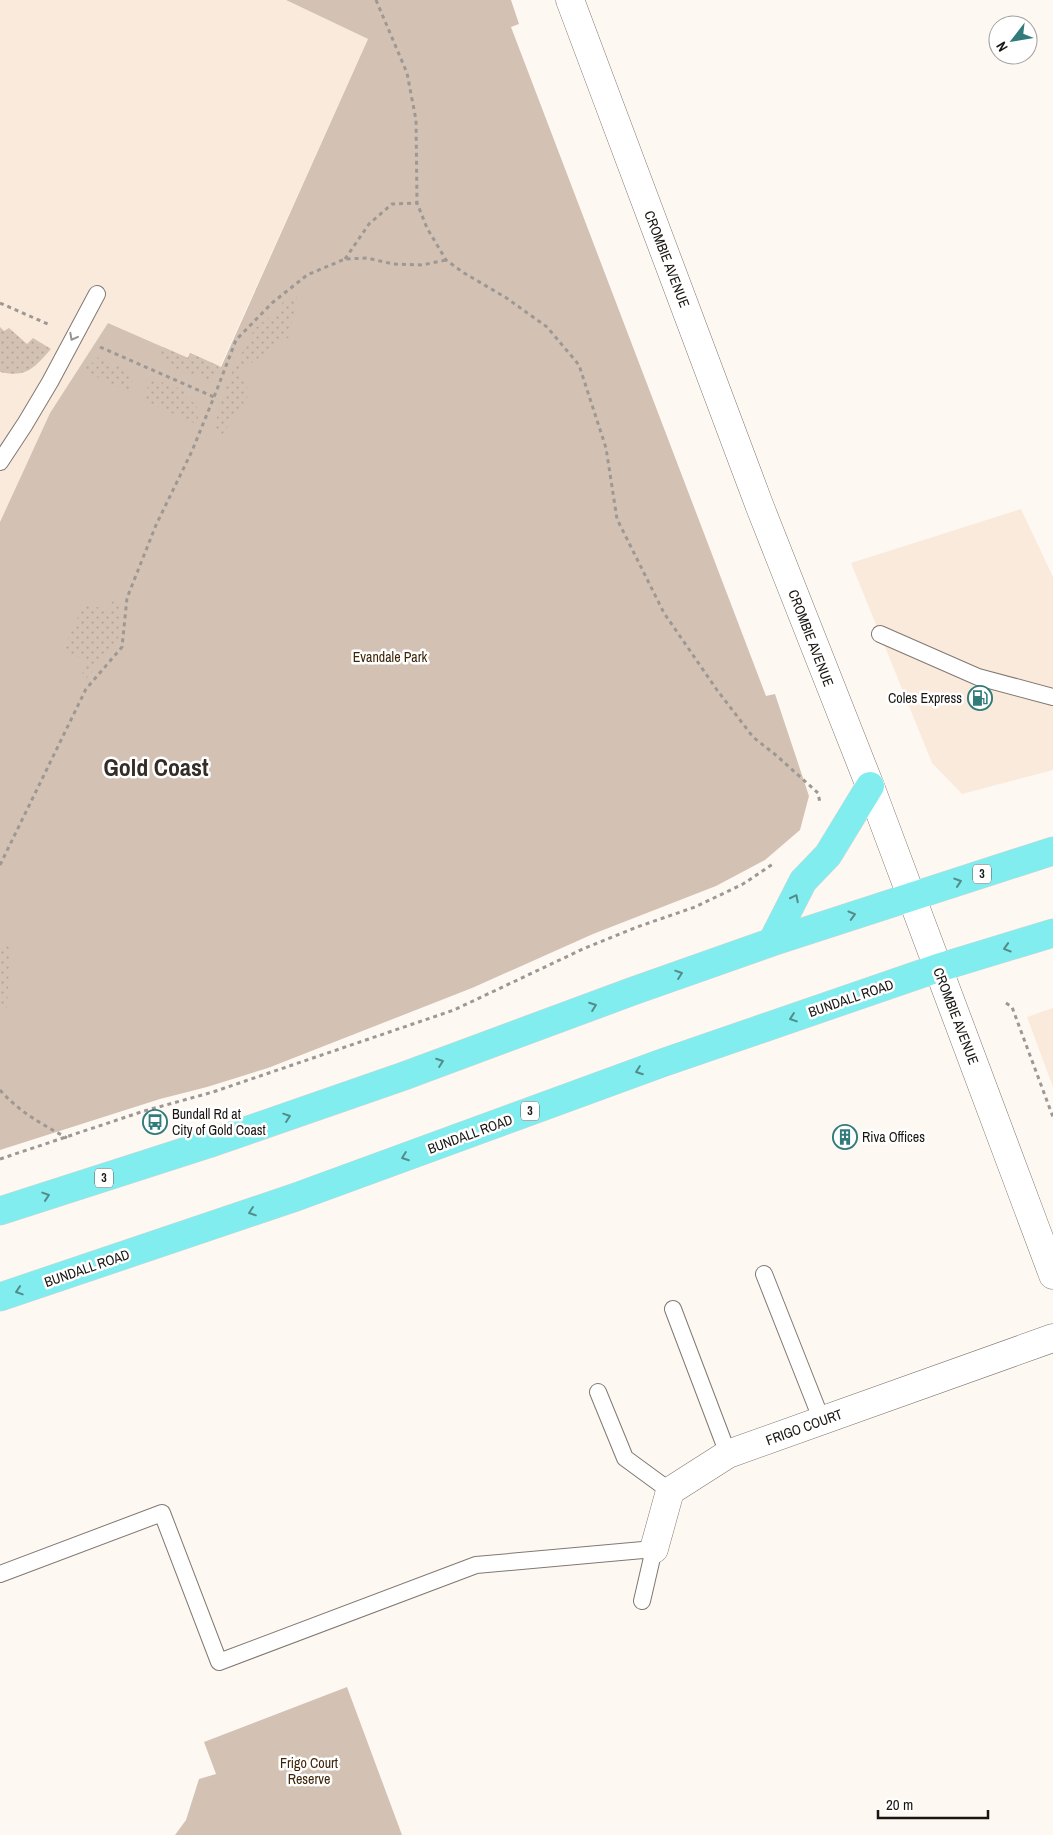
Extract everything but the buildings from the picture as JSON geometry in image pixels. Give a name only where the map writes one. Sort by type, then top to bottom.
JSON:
[{"type":"main road","points":[[772,942],[803,882],[828,855],[870,786]]},
{"type":"main road","name":"3","points":[[0,1211],[255,1128],[404,1076],[642,987],[772,942],[1053,851]]},
{"type":"main road","name":"BUNDALL ROAD","points":[[0,1296],[296,1198],[662,1063],[938,968],[1053,933]]},
{"type":"street","name":"CROMBIE AVENUE","points":[[570,0],[760,507],[870,786],[1053,1275]]},
{"type":"street","name":"FRIGO COURT","points":[[670,1491],[728,1454],[1053,1338]]},
{"type":"street","points":[[654,1549],[670,1491]]},
{"type":"lane","points":[[0,462],[50,382],[97,294]]},
{"type":"lane","points":[[880,634],[978,677],[1053,697]]},
{"type":"lane","points":[[764,1274],[822,1421]]},
{"type":"lane","points":[[673,1309],[728,1454]]},
{"type":"lane","points":[[598,1392],[625,1458],[670,1491]]},
{"type":"lane","points":[[0,1574],[162,1513],[219,1662],[476,1565],[654,1549],[642,1601]]},
{"type":"path","points":[[376,0],[407,73],[416,120],[417,203],[427,228],[446,260],[505,297],[547,327],[579,366],[606,448],[617,518],[664,613],[717,690],[753,737],[818,792],[821,809]]},
{"type":"path","points":[[345,259],[369,224],[392,204],[417,203]]},
{"type":"path","points":[[0,865],[86,689],[122,647],[127,598],[156,525],[192,450],[236,340],[272,304],[307,275],[345,259],[367,258],[393,264],[422,265],[446,260]]},
{"type":"path","points":[[0,303],[55,327]]},
{"type":"path","points":[[95,345],[214,397]]},
{"type":"path","points":[[0,1160],[144,1111],[213,1092],[454,1010],[585,948],[695,906],[743,884],[774,864]]},
{"type":"path","points":[[1006,1003],[1012,1007],[1053,1117]]},
{"type":"path","points":[[0,1090],[30,1118],[68,1138]]},
{"type":"shaded area","points":[[0,0],[286,0],[368,39],[220,367],[190,353],[188,358],[108,323],[50,413],[0,522]]},
{"type":"shaded area","name":"Coles Express","points":[[1021,509],[1053,577],[1053,770],[962,794],[932,763],[851,563]]},
{"type":"shaded area","points":[[1053,1008],[1053,1087],[1027,1017]]},
{"type":"green space","name":"Evandale Park","points":[[286,0],[511,0],[519,24],[511,27],[766,696],[775,694],[809,796],[800,830],[765,860],[716,886],[593,934],[472,988],[268,1068],[160,1099],[0,1150],[0,522],[50,413],[108,323],[188,358],[190,353],[221,367],[368,39]]},
{"type":"green space","points":[[298,292],[289,337],[238,372],[250,393],[222,435],[215,433],[218,410],[231,374],[255,328],[282,307],[282,303]]},
{"type":"green space","points":[[0,327],[4,331],[9,328],[27,344],[33,338],[51,349],[29,370],[17,374],[0,372]]},
{"type":"green space","points":[[163,347],[188,358],[190,353],[219,366],[211,381],[171,367],[160,358]]},
{"type":"green space","points":[[101,357],[114,367],[123,365],[135,377],[135,381],[131,382],[131,388],[127,391],[85,370],[86,362],[95,363],[97,358]]},
{"type":"green space","points":[[149,381],[168,383],[186,392],[187,400],[197,404],[198,420],[194,423],[145,401]]},
{"type":"green space","points":[[114,598],[120,600],[118,642],[86,679],[81,676],[88,662],[63,649],[85,602],[107,611]]},
{"type":"green space","points":[[0,944],[10,947],[7,1008],[0,1010]]},
{"type":"green space","name":"Frigo Court Reserve","points":[[347,1687],[402,1835],[175,1835],[186,1820],[199,1779],[216,1774],[204,1742]]},
{"type":"place","name":"Coles Express","points":[[980,698]]},
{"type":"place","name":"Bundall Rd at City of Gold Coast","points":[[155,1122]]},
{"type":"place","name":"Riva Offices","points":[[845,1137]]},
{"type":"district","name":"Gold Coast","points":[[156,768]]}]
